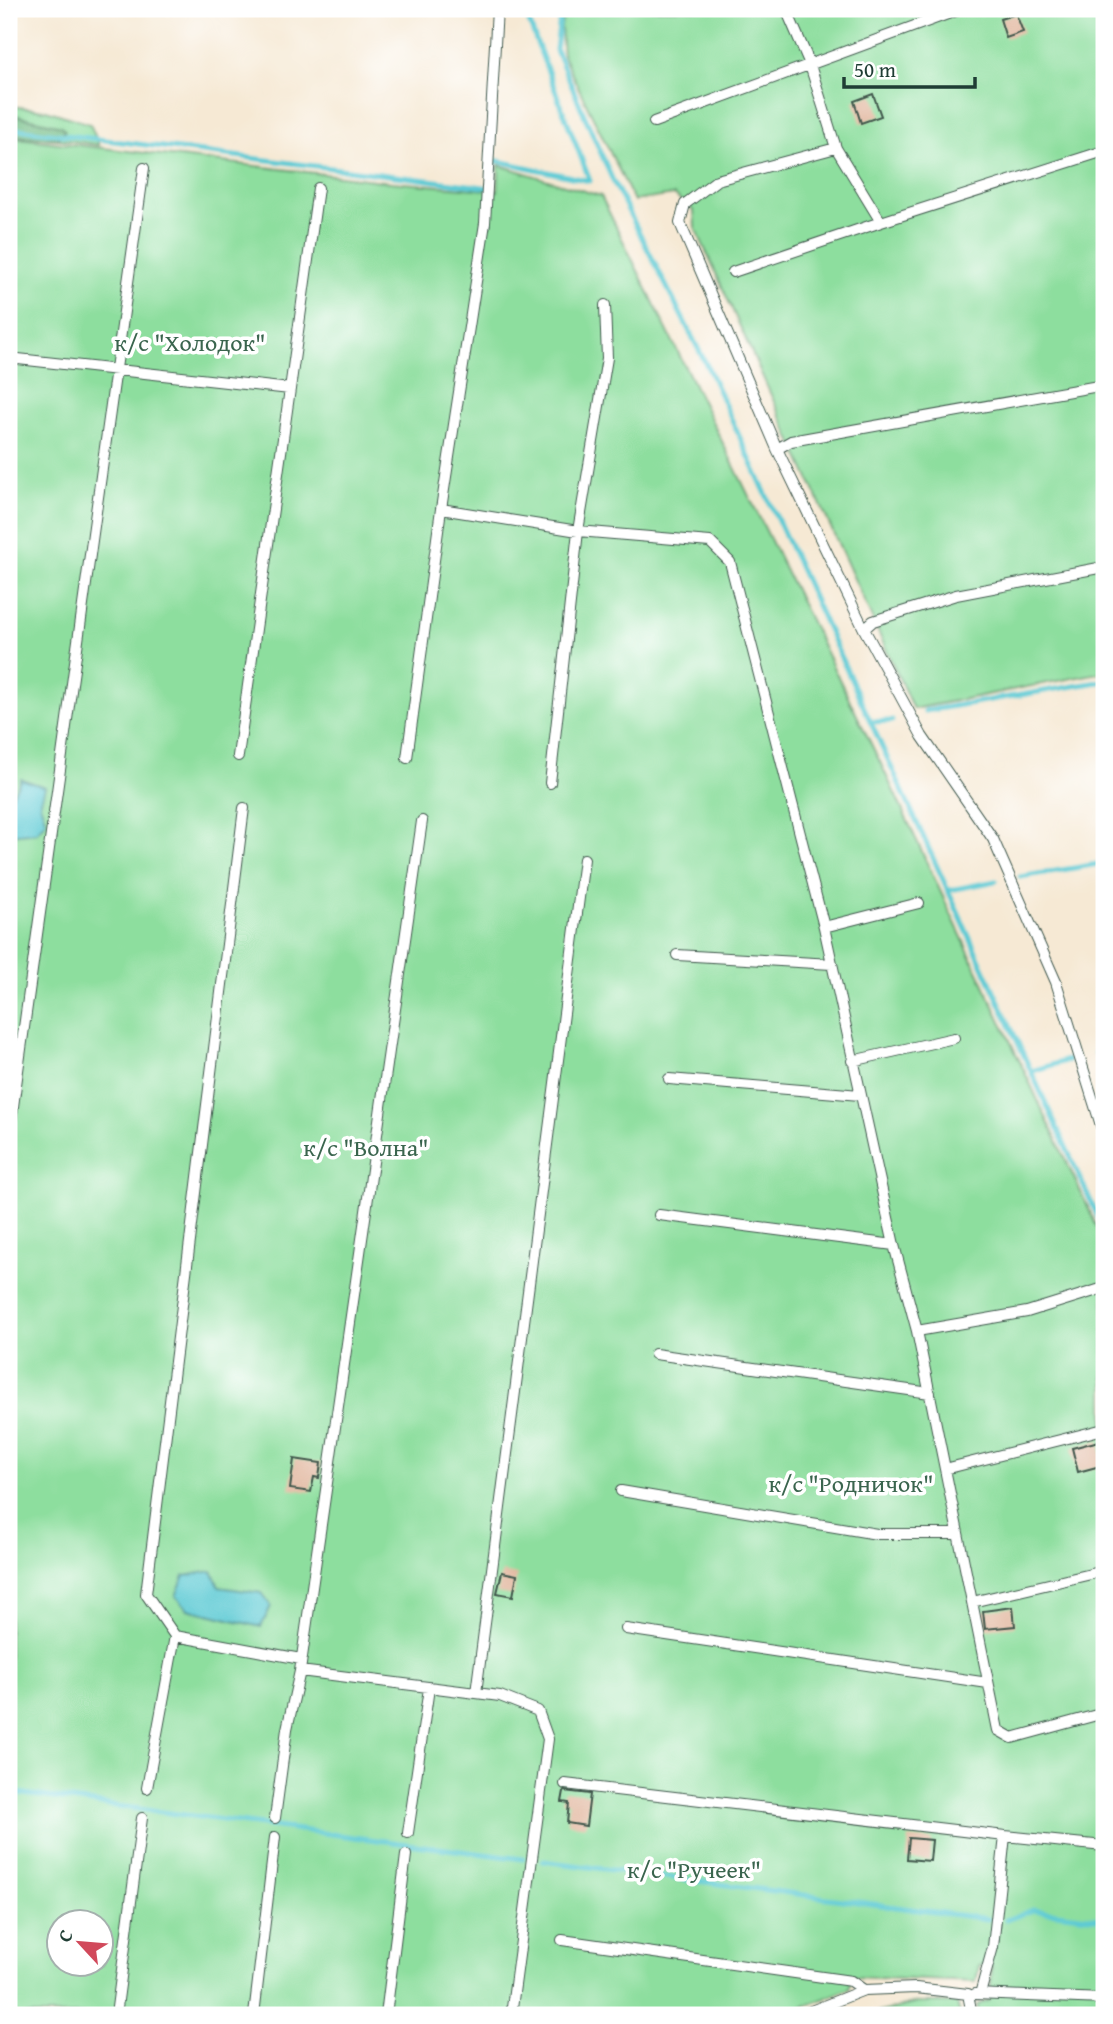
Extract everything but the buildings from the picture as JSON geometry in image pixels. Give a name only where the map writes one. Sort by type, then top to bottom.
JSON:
[{"type":"lane","points":[[407,758],[441,509],[485,223],[497,9]]},
{"type":"lane","points":[[786,9],[809,62],[836,148],[881,222]]},
{"type":"lane","points":[[654,122],[809,62],[961,9]]},
{"type":"lane","points":[[836,148],[717,180],[685,204],[680,223],[777,449],[864,629],[922,736],[993,839],[1056,982],[1104,1135]]},
{"type":"lane","points":[[733,272],[1104,151]]},
{"type":"lane","points":[[9,1135],[144,168]]},
{"type":"lane","points":[[238,756],[318,188]]},
{"type":"lane","points":[[550,783],[578,531],[607,358],[605,305]]},
{"type":"lane","points":[[9,358],[290,389]]},
{"type":"lane","points":[[777,449],[791,441],[1104,384]]},
{"type":"lane","points":[[441,509],[578,531],[710,542],[730,562],[824,927],[894,1245],[917,1331],[998,1730],[1012,1738],[1104,1713]]},
{"type":"lane","points":[[864,629],[873,621],[956,595],[1104,567]]},
{"type":"lane","points":[[147,1788],[175,1636],[146,1594],[244,808]]},
{"type":"lane","points":[[275,1818],[287,1729],[302,1659],[422,821]]},
{"type":"lane","points":[[475,1693],[584,859]]},
{"type":"lane","points":[[824,927],[919,903]]},
{"type":"lane","points":[[677,955],[832,964]]},
{"type":"lane","points":[[852,1061],[954,1038]]},
{"type":"lane","points":[[669,1079],[860,1095]]},
{"type":"lane","points":[[659,1215],[894,1245]]},
{"type":"lane","points":[[917,1331],[1027,1312],[1104,1288]]},
{"type":"lane","points":[[655,1354],[930,1393]]},
{"type":"lane","points":[[945,1469],[1104,1429]]},
{"type":"lane","points":[[621,1491],[877,1534],[958,1534]]},
{"type":"lane","points":[[972,1602],[1104,1571]]},
{"type":"lane","points":[[626,1629],[988,1683]]},
{"type":"lane","points":[[175,1636],[302,1659]]},
{"type":"lane","points":[[300,1671],[500,1696],[538,1711],[548,1739],[511,2015]]},
{"type":"lane","points":[[408,1833],[429,1688]]},
{"type":"lane","points":[[565,1784],[1104,1846]]},
{"type":"lane","points":[[116,2015],[142,1818]]},
{"type":"lane","points":[[980,1994],[993,1947],[1005,1836]]},
{"type":"lane","points":[[254,2015],[275,1837]]},
{"type":"lane","points":[[386,2015],[406,1855]]},
{"type":"lane","points":[[562,1940],[850,1981],[864,1990]]},
{"type":"lane","points":[[801,2015],[864,1990],[916,1988],[968,1994],[1104,2000]]},
{"type":"lane","points":[[968,1994],[972,2015]]},
{"type":"green space","points":[[566,9],[1104,9],[1104,672],[913,709],[695,227],[694,211],[674,195],[634,201],[563,56],[561,26]]},
{"type":"green space","points":[[9,106],[46,110],[90,124],[99,145],[58,139],[65,131],[61,126],[9,114]]},
{"type":"green space","points":[[9,114],[61,126],[65,131],[58,139],[9,136]]},
{"type":"green space","points":[[9,137],[391,182],[498,191],[499,165],[601,196],[881,764],[1104,1242],[1104,2015],[979,2015],[977,2005],[990,2000],[992,1967],[979,1966],[976,1982],[852,1977],[849,1989],[782,2015],[9,2015]]},
{"type":"green space","points":[[917,2003],[957,2003],[960,2015],[868,2015]]},
{"type":"water","points":[[21,779],[45,787],[40,804],[46,821],[37,832],[9,835],[9,800]]},
{"type":"water","points":[[212,1571],[219,1587],[261,1593],[271,1606],[261,1627],[188,1609],[176,1596],[184,1576]]},
{"type":"waterway","points":[[9,128],[492,188],[494,160],[590,181],[524,9]]},
{"type":"waterway","points":[[561,9],[556,50],[613,181],[708,368],[1104,1230]]},
{"type":"waterway","points":[[925,711],[1104,681]]},
{"type":"waterway","points":[[870,722],[892,721]]},
{"type":"waterway","points":[[1020,877],[1104,863]]},
{"type":"waterway","points":[[950,890],[996,881]]},
{"type":"waterway","points":[[1096,1053],[1104,1051]]},
{"type":"waterway","points":[[1032,1071],[1068,1060]]},
{"type":"waterway","points":[[9,1792],[523,1859]]},
{"type":"waterway","points":[[543,1861],[988,1919]]},
{"type":"waterway","points":[[1006,1920],[1033,1910],[1104,1919]]},
{"type":"park label","name":"к/с \"Холодок\"","points":[[190,342]]},
{"type":"park label","name":"к/с \"Волна\"","points":[[366,1147]]},
{"type":"park label","name":"к/с \"Родничок\"","points":[[851,1483]]},
{"type":"park label","name":"к/с \"Ручеек\"","points":[[694,1869]]}]
